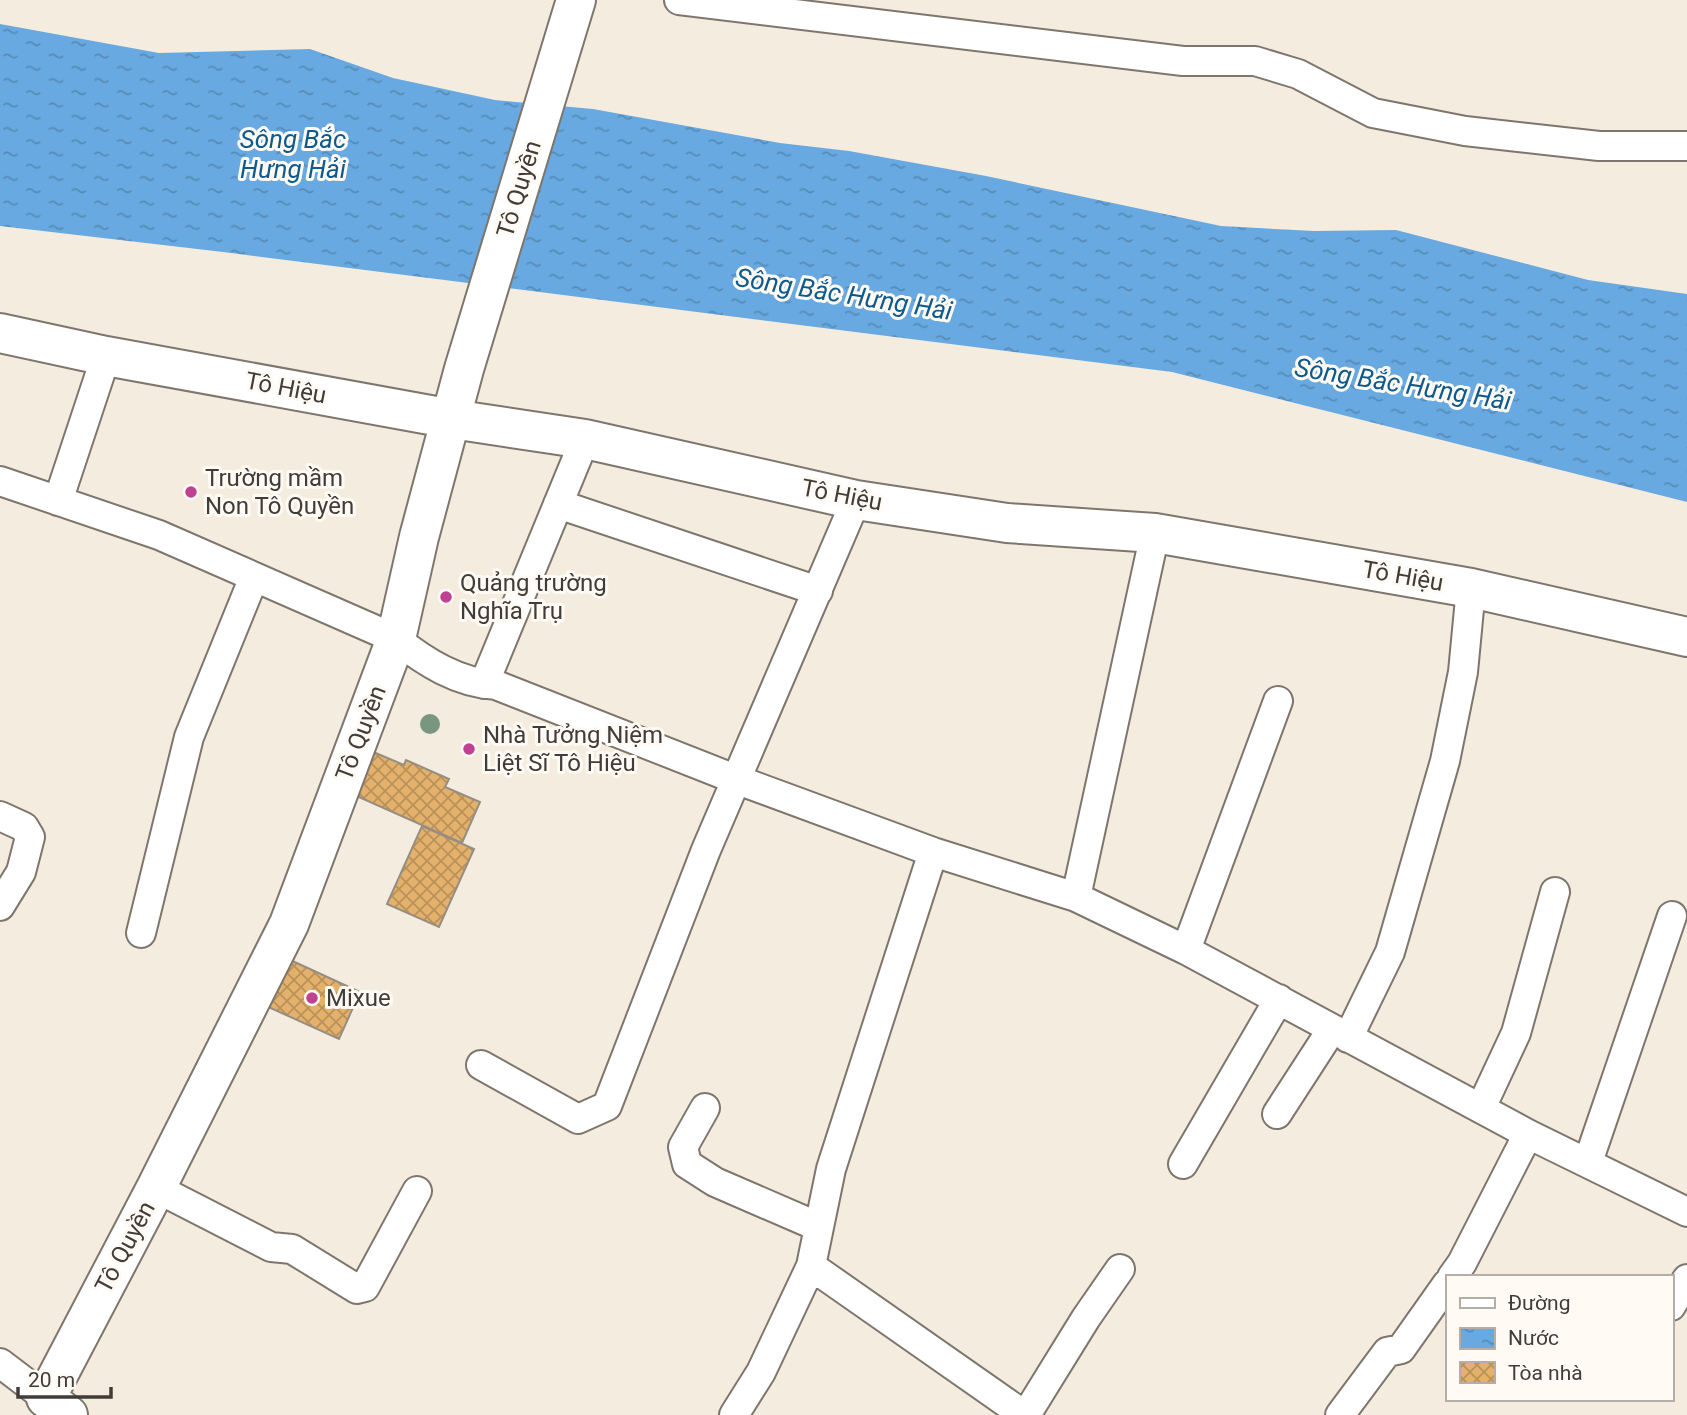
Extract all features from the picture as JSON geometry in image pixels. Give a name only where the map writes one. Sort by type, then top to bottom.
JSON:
[{"type":"main road","name":"Tô Quyền","points":[[57,1406],[156,1188],[289,924],[396,639],[419,537],[464,369],[576,0]]},
{"type":"main road","name":"Tô Hiệu","points":[[0,333],[106,356],[452,419],[585,439],[856,500],[1007,523],[1155,533],[1471,588],[1687,638]]},
{"type":"street","points":[[679,0],[1184,61],[1255,61],[1298,74],[1373,113],[1465,131],[1600,146],[1687,146]]},
{"type":"street","points":[[58,501],[106,356]]},
{"type":"street","points":[[484,684],[585,439]]},
{"type":"street","points":[[0,481],[159,535],[396,639],[422,660],[456,676],[496,685],[735,779],[933,852],[1076,897],[1279,999],[1409,1076],[1480,1108],[1687,1212]]},
{"type":"street","points":[[481,1065],[578,1119],[607,1106],[735,779],[856,500]]},
{"type":"street","points":[[558,504],[818,591]]},
{"type":"street","points":[[1076,897],[1155,533]]},
{"type":"street","points":[[141,933],[189,737],[254,577]]},
{"type":"street","points":[[1277,1114],[1340,1033],[1390,952],[1445,761],[1463,673],[1471,588]]},
{"type":"street","points":[[1186,950],[1278,701]]},
{"type":"street","points":[[0,816],[24,827],[30,837],[21,872],[0,906]]},
{"type":"street","points":[[734,1415],[761,1372],[811,1266],[831,1170],[933,852]]},
{"type":"street","points":[[1480,1108],[1516,1033],[1555,892]]},
{"type":"street","points":[[1588,1162],[1672,916]]},
{"type":"street","points":[[1183,1164],[1279,999]]},
{"type":"street","points":[[705,1108],[683,1147],[687,1164],[715,1182],[819,1227]]},
{"type":"street","points":[[1453,1275],[1528,1134]]},
{"type":"street","points":[[156,1188],[271,1247],[292,1249],[358,1289],[365,1287],[417,1191]]},
{"type":"street","points":[[811,1266],[1025,1415],[1120,1269]]},
{"type":"street","points":[[1673,1303],[1687,1279]]},
{"type":"street","points":[[1340,1415],[1377,1362],[1387,1352],[1401,1349],[1446,1285]]},
{"type":"street","points":[[0,1363],[57,1406]]},
{"type":"water","name":"Sông Bắc Hưng Hải","points":[[0,24],[159,53],[310,49],[393,78],[495,100],[593,109],[780,143],[849,151],[986,176],[1221,226],[1314,231],[1396,230],[1588,280],[1687,294],[1687,502],[1172,372],[0,226]]},
{"type":"building","points":[[371,751],[404,765],[406,760],[449,779],[445,787],[480,802],[462,843],[352,794]]},
{"type":"building","points":[[422,826],[474,849],[439,927],[387,904]]},
{"type":"building","name":"Mixue","points":[[286,958],[360,992],[339,1039],[264,1005]]},
{"type":"place","name":"Trường mầm Non Tô Quyền","points":[[191,492]]},
{"type":"place","name":"Quảng trường Nghĩa Trụ","points":[[446,597]]},
{"type":"place","name":"Nhà Tưởng Niệm Liệt Sĩ Tô Hiệu","points":[[469,749]]},
{"type":"place","name":"Mixue","points":[[312,998]]}]
